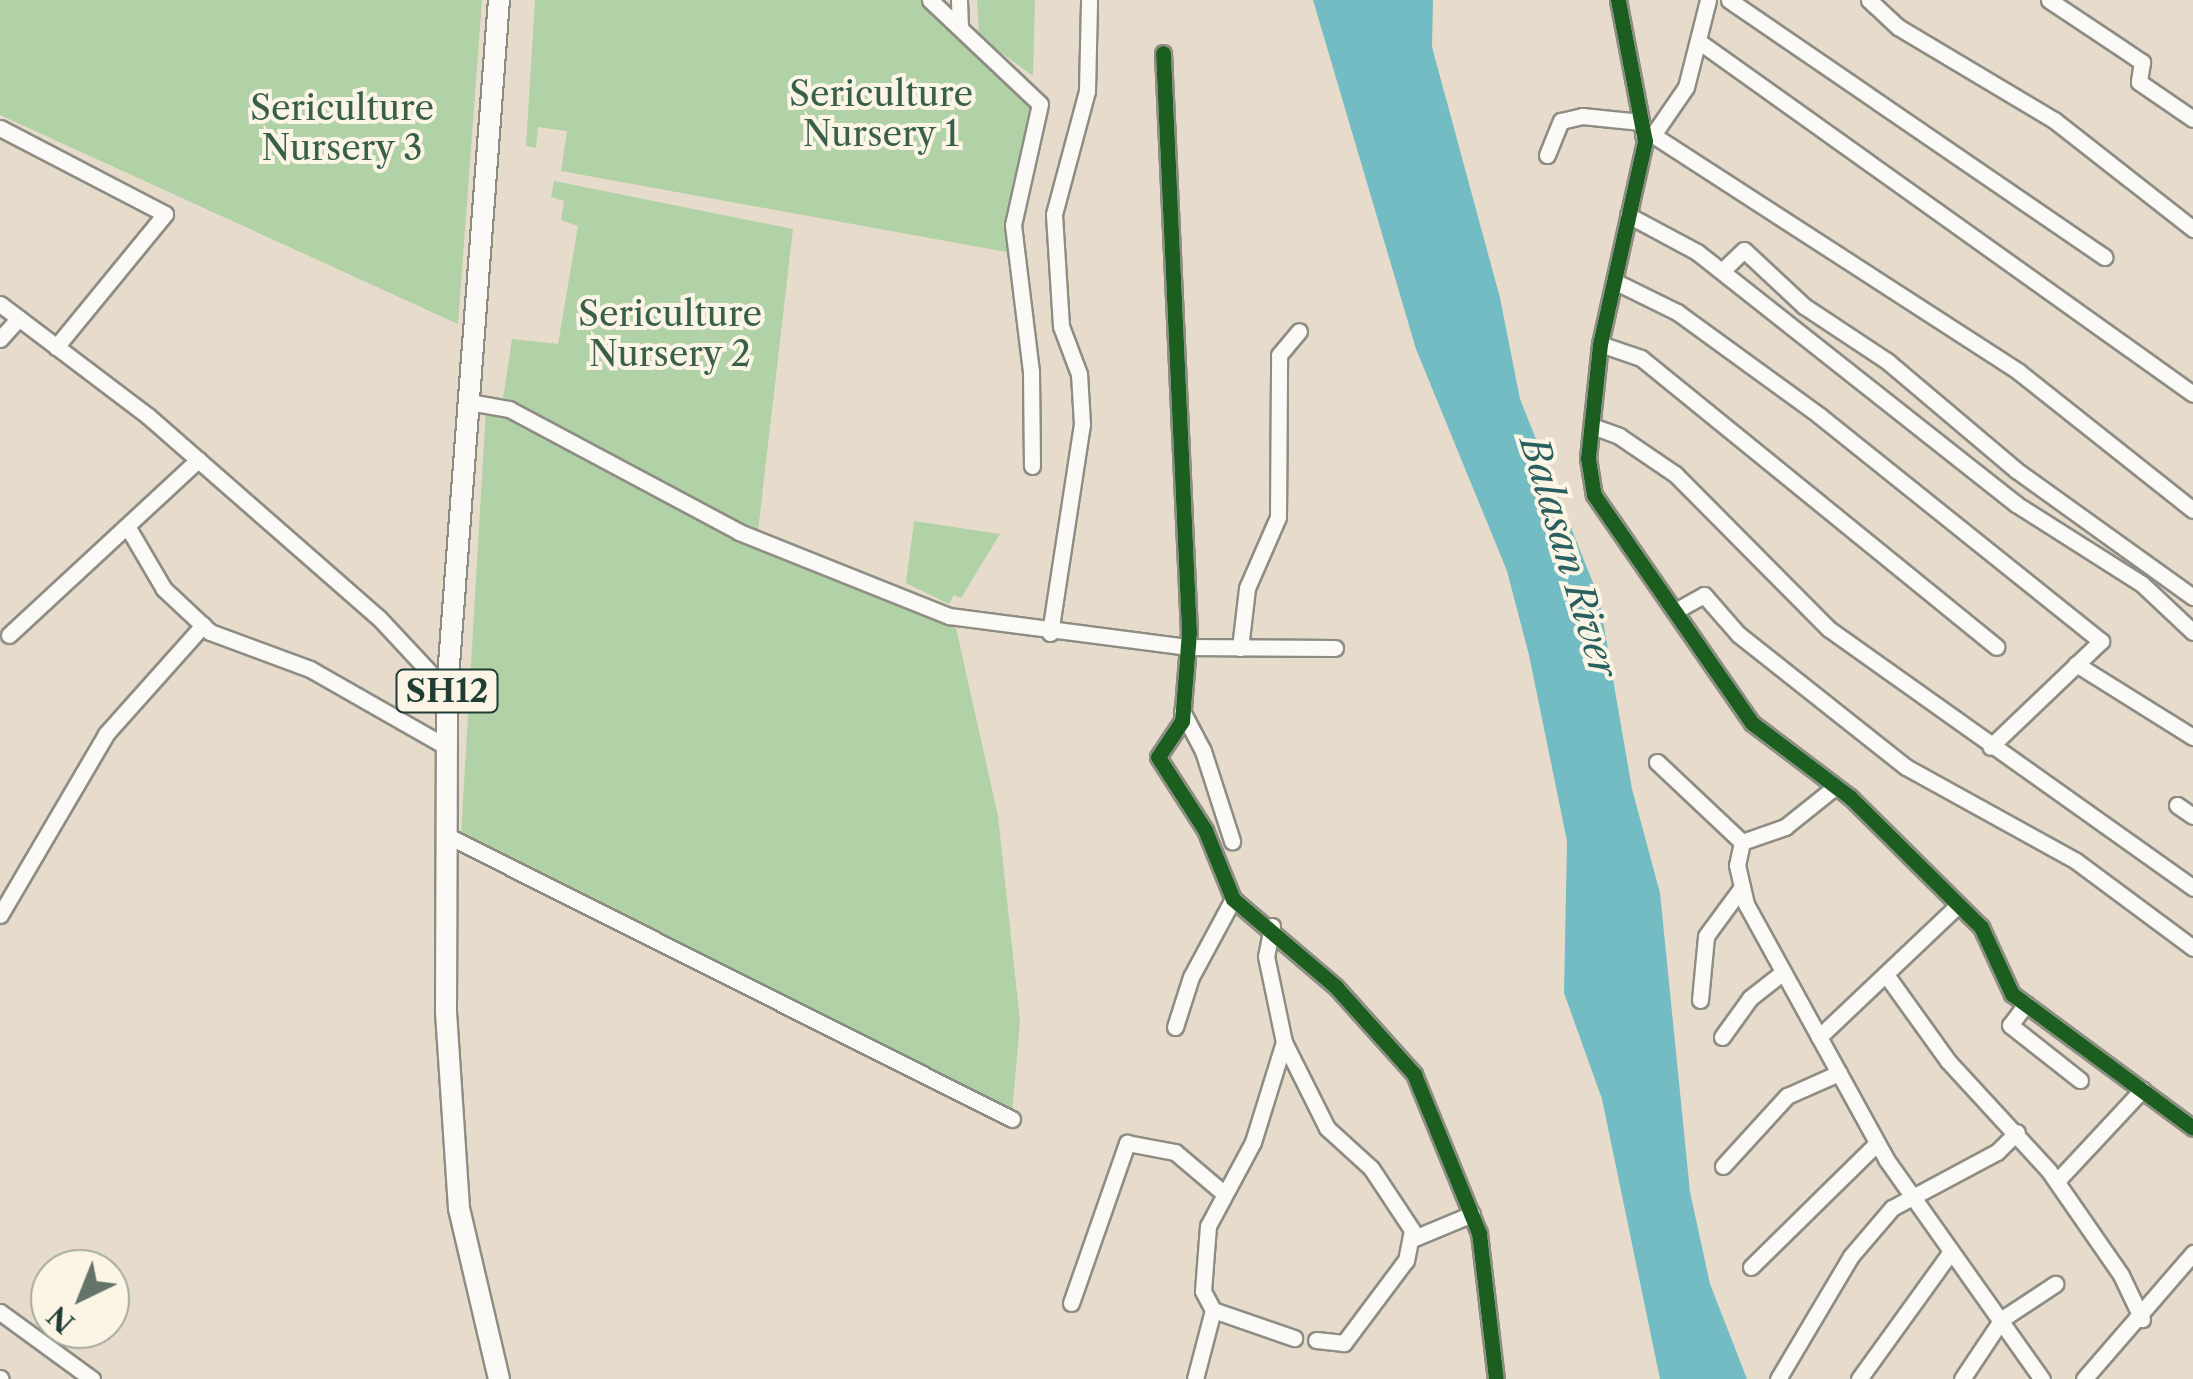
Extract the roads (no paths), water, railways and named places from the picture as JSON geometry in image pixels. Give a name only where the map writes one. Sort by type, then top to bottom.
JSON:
[{"type":"main road","name":"SH12","points":[[499,0],[447,690],[446,1010],[459,1208],[499,1379]]},
{"type":"street","points":[[930,0],[1040,104],[1013,225],[1031,372],[1032,466]]},
{"type":"street","points":[[960,0],[960,26]]},
{"type":"street","points":[[1050,633],[1082,424],[1080,374],[1061,326],[1054,214],[1087,91],[1089,0]]},
{"type":"street","points":[[1618,0],[1646,131],[1600,344],[1592,426],[1594,495],[1752,723],[1834,787],[1958,905],[1980,928],[1995,967],[2026,1004],[2193,1128]]},
{"type":"street","points":[[1646,131],[1686,87],[1701,43],[1708,0]]},
{"type":"street","points":[[1728,0],[2104,257]]},
{"type":"street","points":[[1869,0],[1898,27],[2054,120],[2193,229]]},
{"type":"street","points":[[2049,0],[2142,62],[2139,82],[2193,119]]},
{"type":"street","points":[[1701,43],[2193,394]]},
{"type":"street","points":[[1163,53],[1187,647],[1179,731],[1158,758],[1205,830],[1233,899],[1272,926],[1400,1052],[1472,1214],[1496,1379]]},
{"type":"street","points":[[1547,154],[1561,122],[1582,116],[1646,131],[2018,372],[2193,510]]},
{"type":"street","points":[[0,128],[166,214],[56,347]]},
{"type":"street","points":[[1628,215],[1665,231],[1722,271],[2016,504],[2142,584],[2193,632]]},
{"type":"street","points":[[1722,271],[1744,250],[1804,306],[1887,361],[2016,470],[2193,596]]},
{"type":"street","points":[[1614,280],[1677,312],[1820,416],[2100,641],[1990,748]]},
{"type":"street","points":[[0,304],[198,460],[380,618],[447,690]]},
{"type":"street","points":[[0,339],[19,318]]},
{"type":"street","points":[[1240,648],[1247,588],[1278,517],[1279,356],[1298,331]]},
{"type":"street","points":[[1600,344],[1640,358],[1996,647]]},
{"type":"street","points":[[469,402],[508,408],[739,532],[950,616],[1050,633],[1187,647],[1335,648]]},
{"type":"street","points":[[1592,426],[1619,436],[1675,474],[1829,629],[1990,748],[2193,888]]},
{"type":"street","points":[[8,635],[198,460]]},
{"type":"street","points":[[127,526],[164,589],[203,625],[310,669],[447,746]]},
{"type":"street","points":[[1675,611],[1704,594],[1738,634],[1906,767],[2076,861],[2193,948]]},
{"type":"street","points":[[0,916],[106,734],[203,625]]},
{"type":"street","points":[[2076,664],[2193,737]]},
{"type":"street","points":[[1182,711],[1203,750],[1232,841]]},
{"type":"street","points":[[1656,762],[1742,842],[1742,887],[1877,1143],[1950,1253],[2002,1319],[2042,1379]]},
{"type":"street","points":[[1742,842],[1785,827],[1834,787]]},
{"type":"street","points":[[2177,805],[2193,816]]},
{"type":"street","points":[[448,836],[1012,1119]]},
{"type":"street","points":[[1700,1000],[1706,936],[1742,887]]},
{"type":"street","points":[[1176,1027],[1191,977],[1233,899]]},
{"type":"street","points":[[1819,1037],[1958,905]]},
{"type":"street","points":[[1272,926],[1266,956],[1284,1042],[1327,1128],[1371,1168],[1405,1213],[1412,1239],[1406,1260],[1344,1343],[1316,1340]]},
{"type":"street","points":[[1722,1037],[1750,998],[1784,972]]},
{"type":"street","points":[[1886,976],[1948,1060],[2017,1132],[2057,1181],[2121,1275],[2142,1319]]},
{"type":"street","points":[[2026,1004],[2010,1025],[2080,1080]]},
{"type":"street","points":[[1195,1379],[1213,1310],[1203,1291],[1204,1242],[1221,1192],[1252,1142],[1284,1042]]},
{"type":"street","points":[[1723,1166],[1787,1096],[1838,1073]]},
{"type":"street","points":[[2057,1181],[2142,1090]]},
{"type":"street","points":[[1778,1379],[1851,1256],[1911,1196],[1982,1161],[2017,1132]]},
{"type":"street","points":[[1070,1303],[1130,1141],[1175,1152],[1221,1192]]},
{"type":"street","points":[[1751,1268],[1877,1143]]},
{"type":"street","points":[[1412,1239],[1472,1214]]},
{"type":"street","points":[[1859,1379],[1950,1253]]},
{"type":"street","points":[[2084,1379],[2142,1319],[2193,1253]]},
{"type":"street","points":[[1962,1379],[2002,1319],[2055,1284]]},
{"type":"street","points":[[1213,1310],[1294,1338]]},
{"type":"street","points":[[0,1312],[92,1379]]},
{"type":"water","name":"Balasan River","points":[[1313,0],[1433,0],[1432,47],[1500,298],[1520,399],[1599,598],[1632,789],[1660,893],[1690,1192],[1710,1284],[1747,1379],[1660,1379],[1602,1099],[1564,993],[1567,841],[1529,655],[1507,571],[1416,349]]},
{"type":"park label","name":"Sericulture Nursery 1","points":[[881,114]]},
{"type":"park label","name":"Sericulture Nursery 3","points":[[342,128]]},
{"type":"park label","name":"Sericulture Nursery 2","points":[[670,334]]}]
